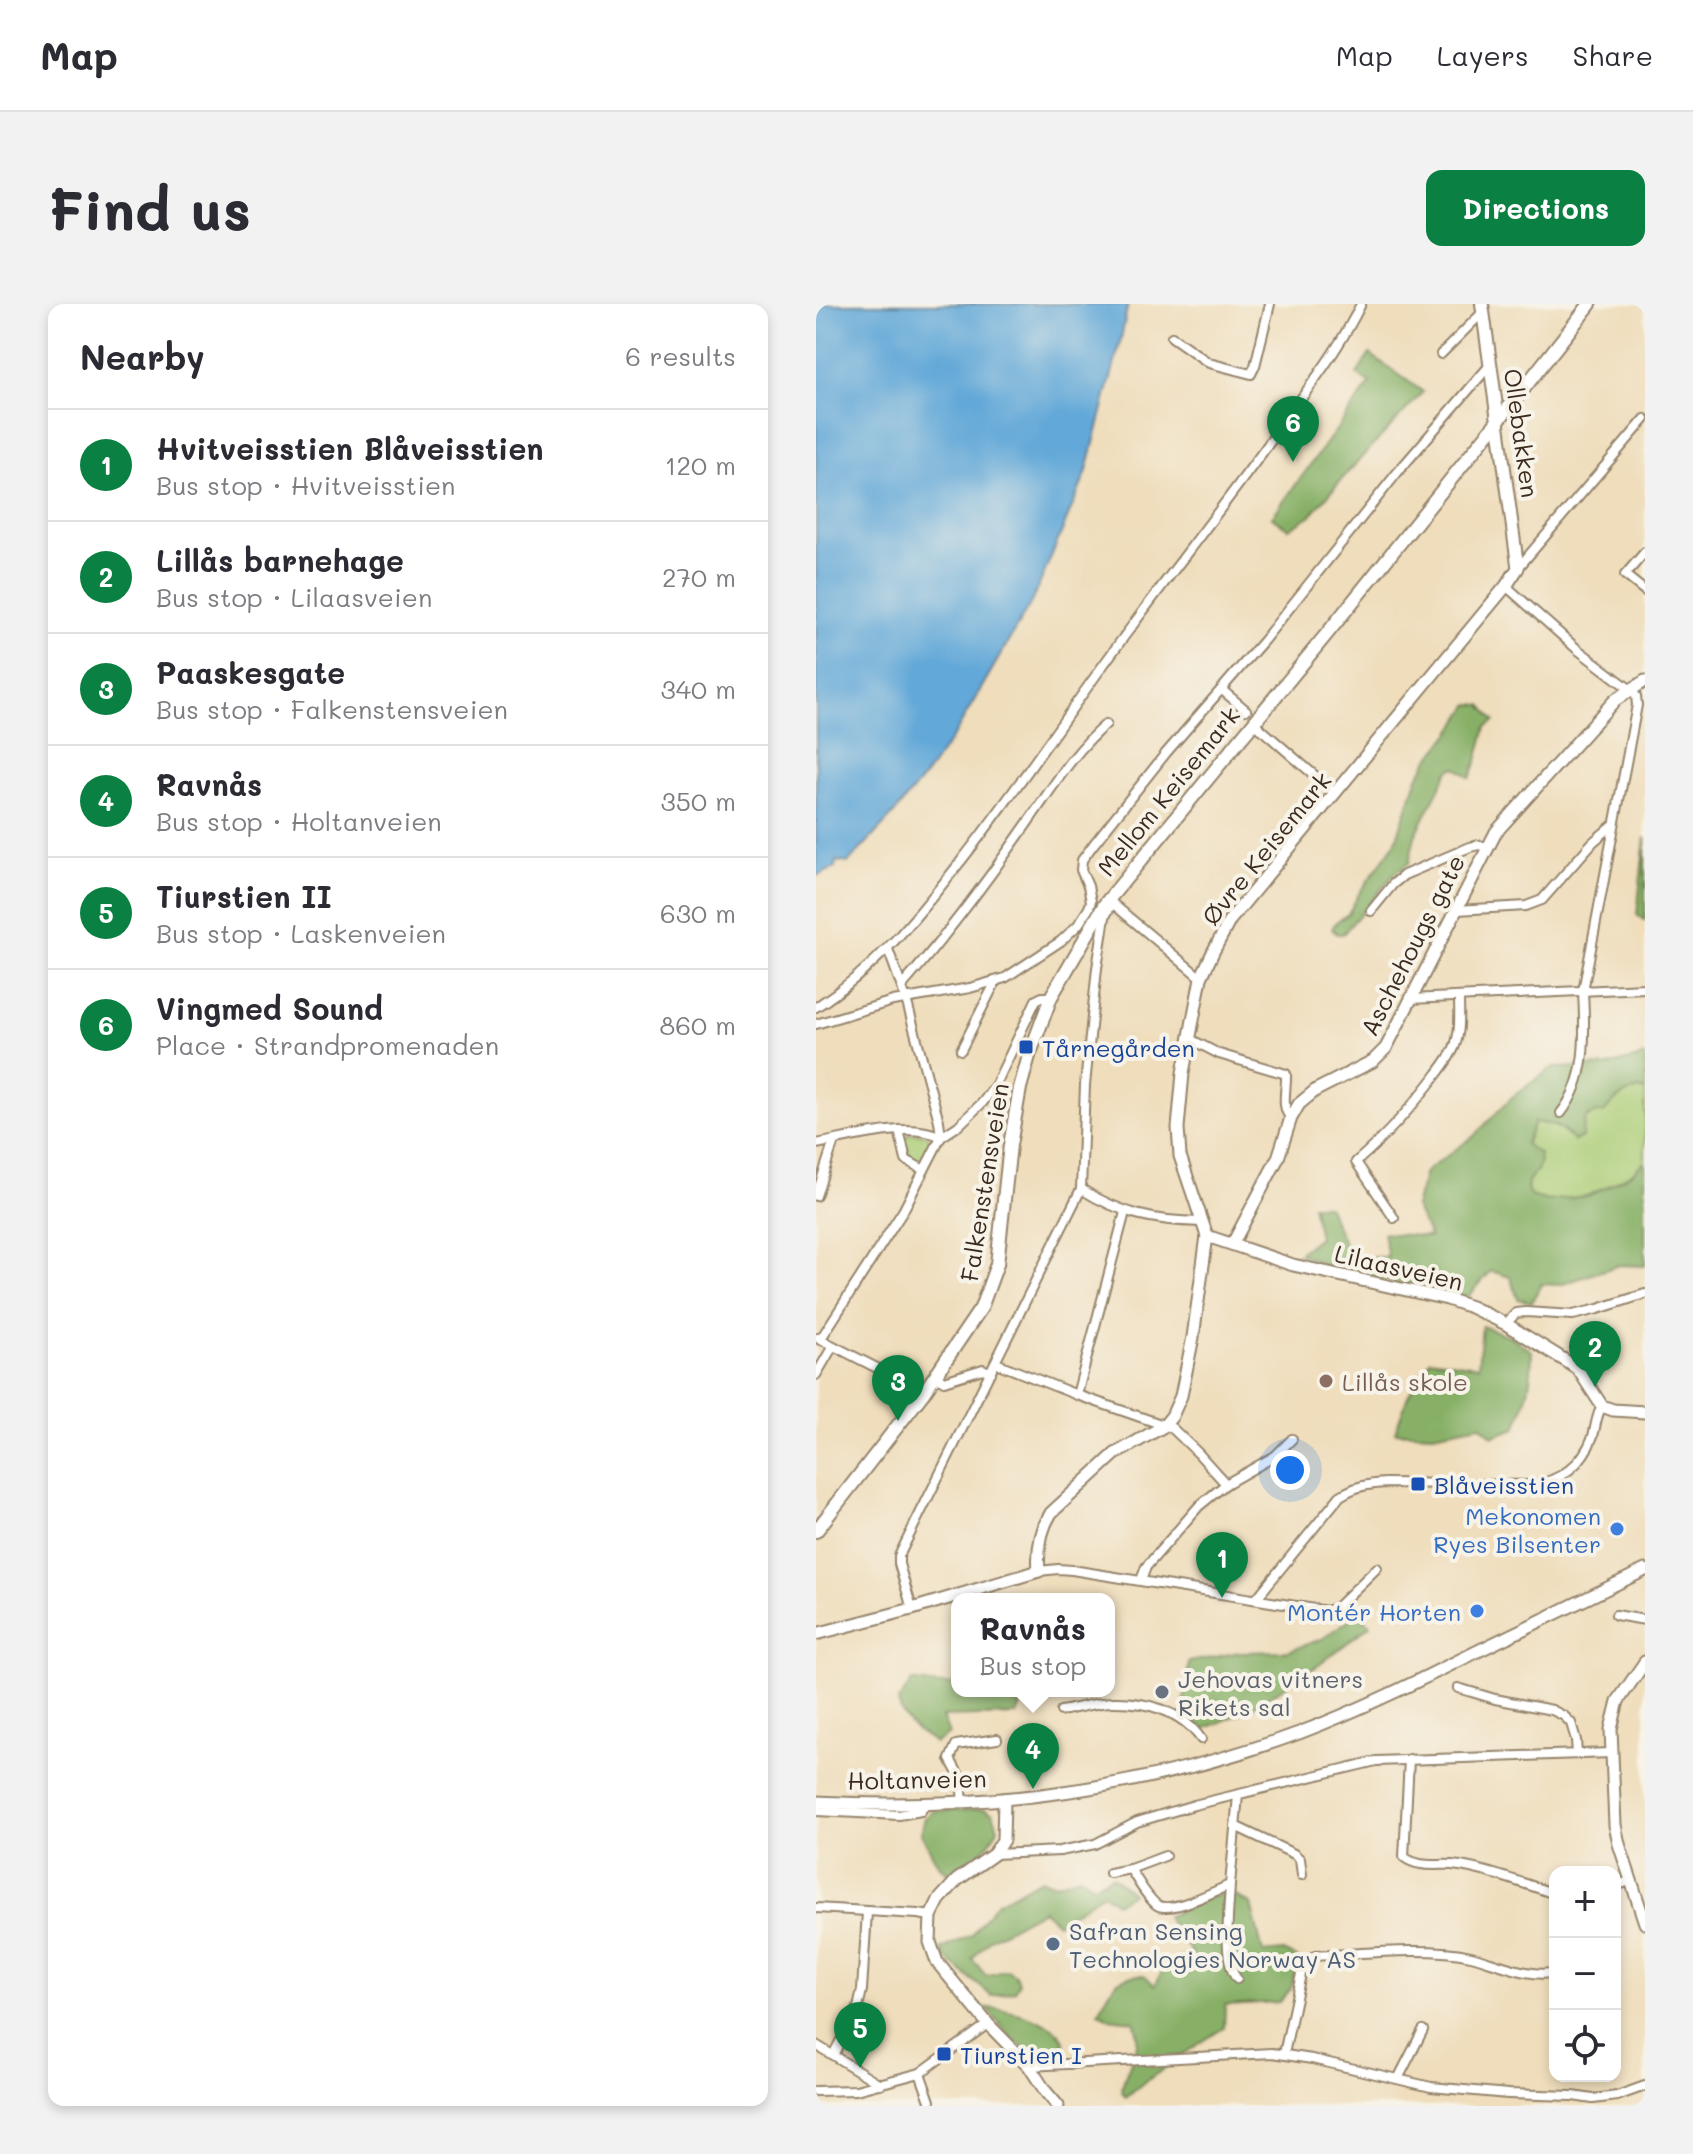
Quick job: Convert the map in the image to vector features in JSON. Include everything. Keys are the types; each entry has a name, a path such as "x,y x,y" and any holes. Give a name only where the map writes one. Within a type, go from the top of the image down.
{"main road":[{"name":"Mellom Keisemark","path":"1110,902 1590,304"},
{"name":"Ollebakken","path":"1483,308 1518,568"},
{"name":"Øvre Keisemark","path":"1207,1236 1178,1144 1180,1105 1201,978 1230,920 1518,568"},
{"name":"Aschehougs gate","path":"1233,1243 1278,1158 1291,1118 1305,1098 1365,1065 1380,1054 1391,1039 1496,832 1615,700 1645,681"},
{"name":"Falkenstensveien","path":"816,1531 936,1376 981,1308 990,1287 1001,1239 1010,1145 1020,1088 1039,1025 1051,997 1110,902"},
{"name":"Lilaasveien","path":"1207,1236 1293,1265 1471,1307 1506,1324 1578,1369 1602,1406"},
{"path":"965,1593 1039,1571 1039,1545 1051,1513 1115,1454 1164,1426 1172,1416 1183,1385 1193,1337 1207,1236"},
{"path":"1602,1406 1613,1410 1645,1412"},
{"name":"Holtanveien","path":"816,1802 924,1805 1060,1793 1140,1779 1250,1750 1300,1733 1395,1692 1645,1570"},
{"path":"816,1634 951,1597"},
{"path":"1645,1662 1618,1701 1611,1729 1615,1825 1630,1881 1641,1899 1645,1923"},
{"path":"1004,1799 1003,1840 994,1854 957,1880 939,1900 931,1916 930,1942 937,1962 988,2024 1029,2066 1058,2106"}],"street":[{"path":"1172,337 1214,365 1251,374 1270,304"},
{"path":"816,1007 888,949 979,838 1322,369 1357,305"},
{"path":"1441,354 1483,308"},
{"path":"816,1024 906,999 970,988 1005,978 1061,941 1078,925 1091,901 1081,870 1082,860 1388,483 1490,365"},
{"path":"1518,568 1645,419"},
{"path":"1645,552 1625,575 1645,591"},
{"path":"1506,586 1577,649 1631,690 1636,696 1637,705 1583,991 1585,1030 1579,1083 1561,1113"},
{"path":"1222,690 1246,710"},
{"path":"1253,722 1336,794"},
{"path":"902,986 979,893 1073,757 1106,724"},
{"path":"1457,910 1526,906 1542,900 1613,824"},
{"name":"Aschehougs gate","path":"1371,911 1404,875 1470,847 1487,847"},
{"path":"1110,902 1201,978"},
{"name":"Mellom Keisemark","path":"1081,1189 1085,1085 1097,968 1110,902"},
{"path":"888,949 906,999 941,1137"},
{"path":"961,1050 996,981"},
{"path":"1410,999 1645,988"},
{"path":"924,1392 818,1338 903,1211 941,1137 958,1126 983,1102 996,1084 1036,1000 1051,997"},
{"path":"1394,1218 1356,1162 1377,1144 1424,1091 1453,1051 1457,1039 1459,998"},
{"path":"1190,1039 1219,1054 1286,1074 1285,1110 1291,1118"},
{"path":"816,1144 899,1130 924,1130 941,1137"},
{"path":"899,1130 906,1160 924,1170"},
{"path":"816,1196 834,1141"},
{"path":"912,1609 899,1556 1081,1189 1125,1212 1201,1222"},
{"path":"1077,1395 1125,1212"},
{"path":"1506,1324 1516,1313 1573,1315 1645,1294"},
{"path":"816,1375 833,1346"},
{"path":"996,1363 1178,1433 1226,1484"},
{"path":"936,1376 944,1381 983,1369 991,1373"},
{"path":"1256,1599 1340,1496 1355,1487 1386,1483 1531,1485 1548,1482 1569,1471 1584,1455 1602,1406"},
{"path":"1141,1580 1146,1567 1199,1506 1226,1484 1275,1456 1292,1439"},
{"path":"1039,1571 1058,1569 1141,1580 1327,1611 1338,1606 1377,1568"},
{"path":"1616,1615 1645,1620"},
{"path":"1458,1688 1552,1710 1564,1716 1571,1723 1577,1754"},
{"path":"1061,1711 1109,1702 1158,1707 1195,1730 1201,1739"},
{"path":"963,1803 961,1779 950,1759 956,1745 997,1739"},
{"path":"994,1854 1060,1851 1095,1844 1137,1822 1194,1805 1376,1761 1612,1753"},
{"path":"1409,1759 1404,1857 1416,1864 1455,1866 1549,1892"},
{"path":"1237,1979 1231,1972 1229,1955 1230,1885 1238,1795"},
{"path":"816,1811 899,1815 921,1811 924,1805"},
{"path":"1235,1826 1294,1854 1300,1859 1302,1875"},
{"path":"1110,1873 1165,1856"},
{"path":"1130,1869 1154,1902 1165,1908 1179,1906 1230,1885"},
{"path":"1621,1884 1630,1881"},
{"path":"816,1908 931,1916"},
{"path":"833,2055 858,2008 867,1912"},
{"path":"1284,2054 1301,1974 1306,1961 1315,1956 1405,1952 1452,1954 1537,1974 1549,1974"},
{"path":"816,2091 856,2090 920,2073 988,2024"},
{"path":"1398,2079 1423,2030"},
{"path":"816,2045 880,2084"},
{"path":"1029,2066 1272,2053 1433,2087 1508,2094 1593,2099 1617,2096 1645,2086"},
{"path":"920,2073 928,2093 929,2106"}],"green space":[{"path":"1370,354 1423,392 1311,515 1289,529 1272,517 1370,384 1357,374"},
{"path":"1470,704 1482,705 1495,721 1486,727 1470,778 1455,767 1448,771 1415,836 1409,863 1394,874 1343,934 1337,934 1332,929 1336,922 1348,914 1395,843 1418,777"},
{"path":"1645,837 1645,920 1637,915"},
{"path":"1645,1056 1645,1091 1629,1092 1605,1112 1586,1118 1582,1137 1574,1141 1562,1129 1534,1122 1525,1144 1539,1154 1539,1167 1528,1181 1527,1189 1530,1196 1548,1201 1587,1196 1633,1172 1645,1161 1645,1266 1619,1265 1560,1285 1541,1284 1532,1302 1518,1299 1510,1277 1491,1271 1468,1297 1330,1268 1299,1253 1319,1237 1312,1205 1327,1205 1351,1258 1388,1257 1383,1233 1430,1237 1415,1207 1425,1172 1474,1136 1512,1097 1552,1068 1608,1066"},
{"path":"1639,1089 1645,1091 1645,1161 1633,1172 1587,1196 1548,1201 1530,1196 1528,1181 1539,1167 1539,1154 1525,1145 1534,1122 1549,1124 1568,1137 1590,1113 1604,1112 1620,1097"},
{"path":"910,1133 926,1136 932,1143 924,1159 919,1162 910,1159 904,1139"},
{"path":"1482,1326 1509,1336 1532,1351 1528,1390 1516,1428 1493,1436 1480,1425 1433,1434 1395,1432 1408,1396 1430,1359 1478,1366"},
{"path":"1358,1613 1370,1625 1319,1665 1244,1712 1204,1729 1183,1712 1189,1662 1239,1652 1288,1651 1322,1639"},
{"path":"912,1681 951,1684 951,1697 995,1697 1021,1706 1017,1715 942,1717 949,1734 935,1743 912,1727 898,1702"},
{"path":"985,1809 993,1813 998,1828 994,1836 970,1862 946,1872 937,1863 921,1833 925,1818 933,1811"},
{"path":"1080,1876 1094,1885 1112,1876 1132,1893 1116,1903 1103,1893 1057,1923 1043,1910 990,1939 972,1959 986,1976 1007,1970 1015,1975 1019,1982 1015,1991 992,1996 945,1958 942,1949 972,1935 996,1903 1041,1879 1055,1884"},
{"path":"1227,1892 1251,1904 1263,1953 1283,1951 1298,1958 1291,1989 1279,2002 1225,2005 1224,2028 1126,2097 1122,2092 1123,2083 1137,2040 1134,2021 1108,2018 1099,2012 1119,1980 1144,1975 1155,1985 1165,1967 1191,1952 1166,1917"},
{"path":"986,2008 1016,2013 1055,2030 1062,2038 1067,2055 1047,2057 1033,2053 1010,2036"}],"water":[{"path":"816,304 1128,304 1086,474 1034,597 956,732 924,777 848,863 836,861 835,868 816,876"}],"place":[{"name":"Vingmed Sound","path":"1293,462"},
{"name":"Tårnegården","path":"1026,1047"},
{"name":"Lillås skole","path":"1326,1381"},
{"name":"Lillås barnehage","path":"1595,1387"},
{"name":"Paaskesgate","path":"898,1421"},
{"name":"Blåveisstien","path":"1418,1484"},
{"name":"Mekonomen Ryes Bilsenter","path":"1617,1529"},
{"name":"Hvitveisstien Blåveisstien","path":"1222,1598"},
{"name":"Montér Horten","path":"1477,1611"},
{"name":"Jehovas vitners Rikets sal","path":"1162,1692"},
{"name":"Ravnås","path":"1033,1789"},
{"name":"Safran Sensing Technologies Norway AS","path":"1053,1944"},
{"name":"Tiurstien I","path":"944,2054"},
{"name":"Tiurstien II","path":"860,2068"}]}
